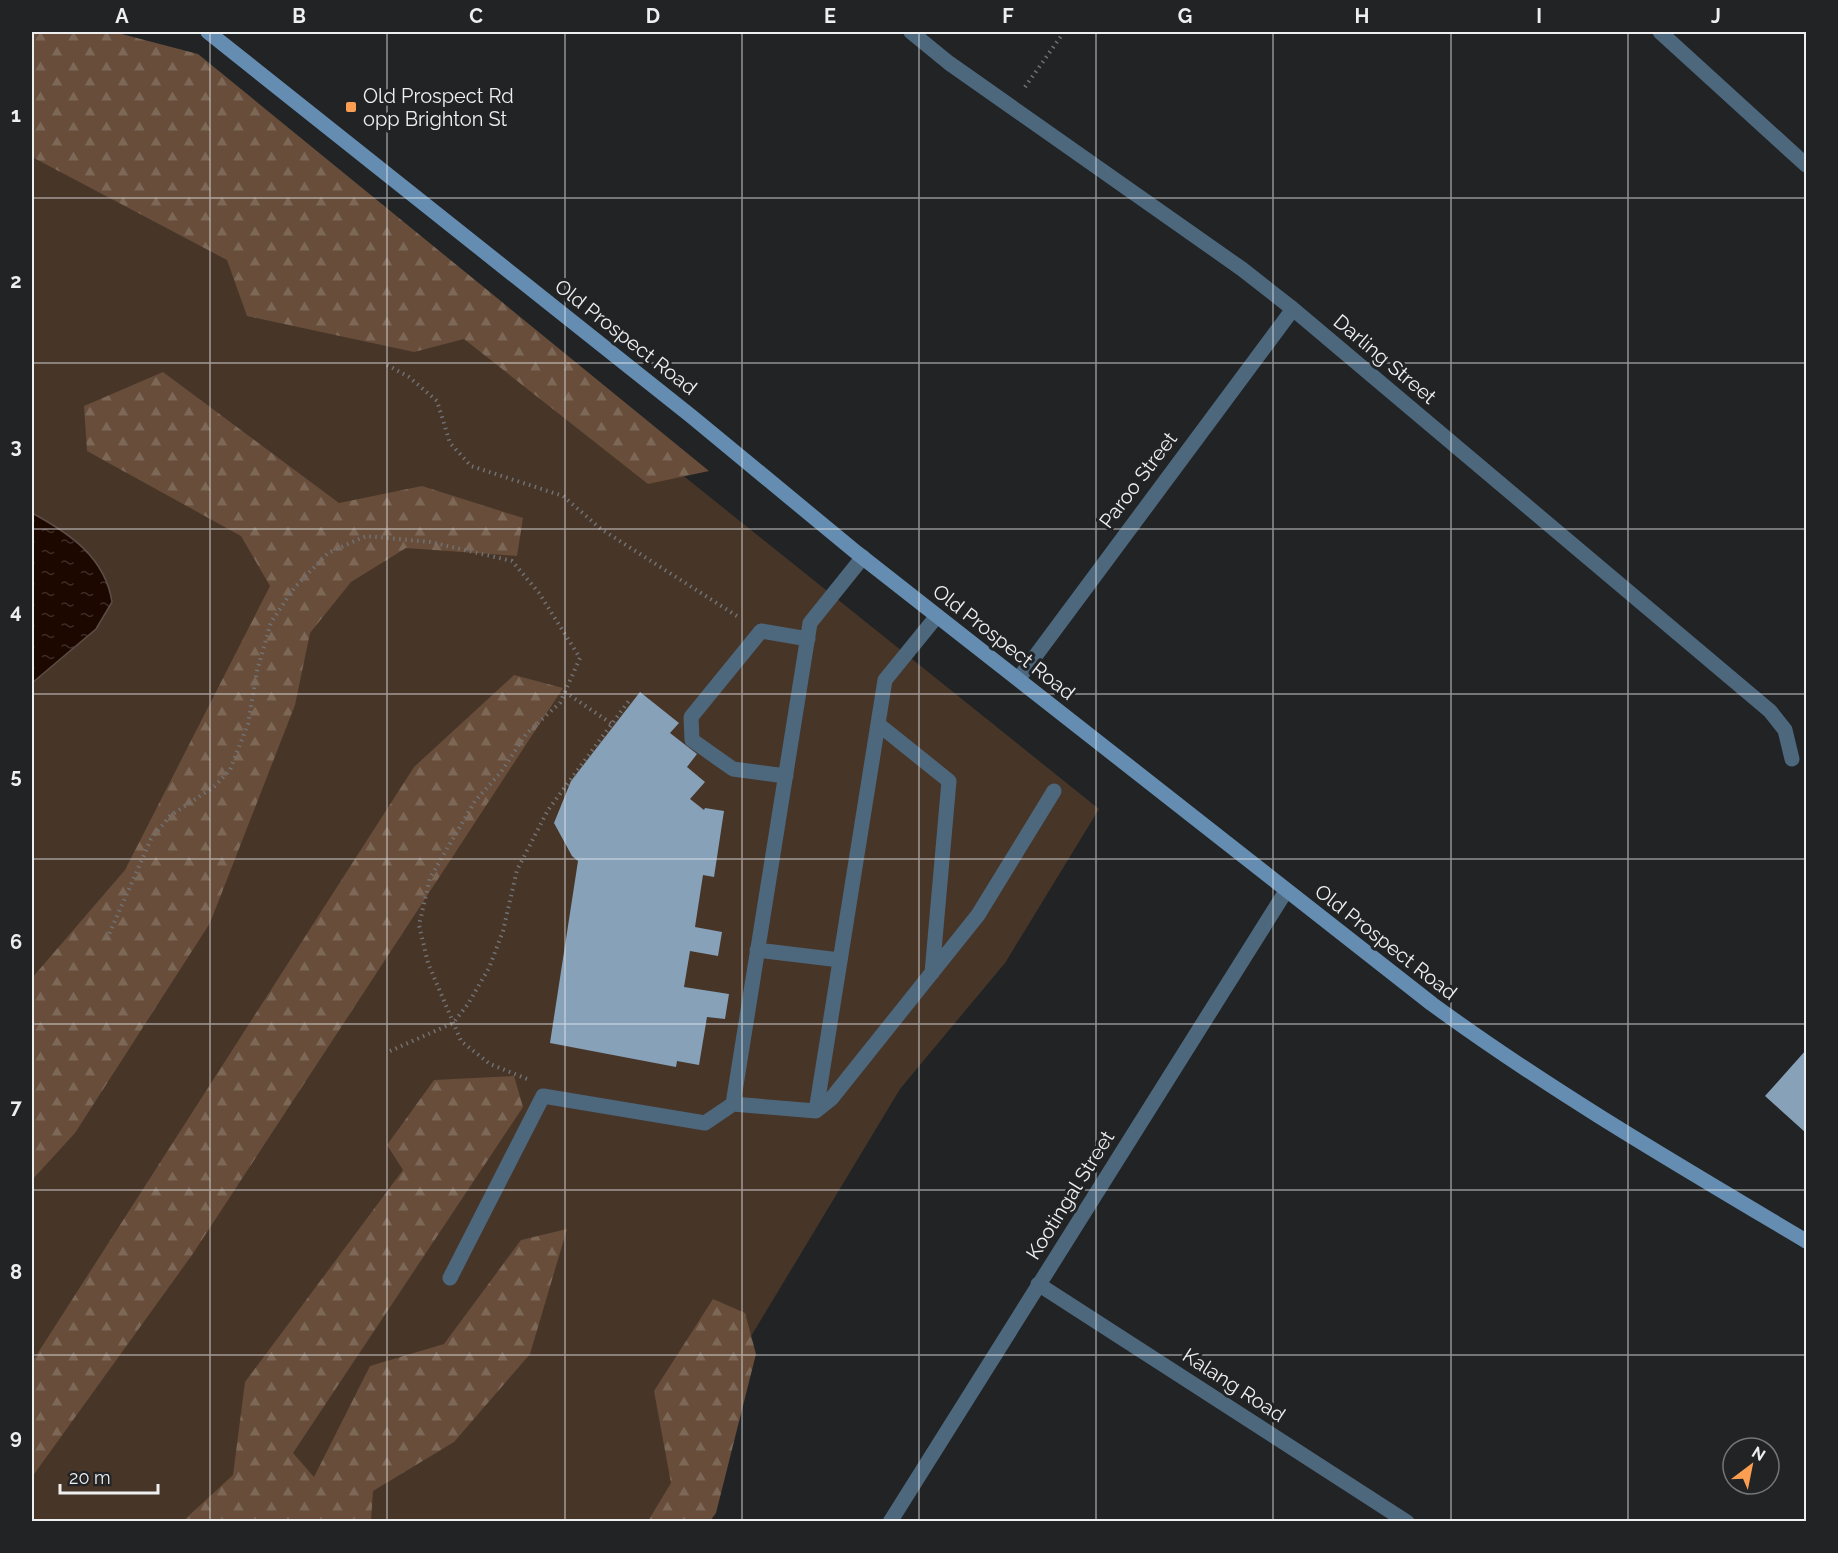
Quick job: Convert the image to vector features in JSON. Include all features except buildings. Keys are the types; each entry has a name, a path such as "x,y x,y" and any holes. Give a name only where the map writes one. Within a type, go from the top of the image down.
{"main road":[{"name":"Old Prospect Road","path":"208,32 682,409 937,616 1019,678 1287,891 1489,1046 1806,1241"}],"street":[{"name":"Darling Street","path":"911,32 1011,107 1242,269 1293,309 1770,711 1785,730 1792,759"},
{"path":"1660,32 1806,165"},
{"name":"Paroo Street","path":"1019,678 1293,309"},
{"path":"733,1104 810,623 863,557"},
{"path":"816,1111 885,680 937,616"},
{"path":"786,776 733,769 692,740 691,717 760,631 808,639"},
{"path":"878,724 949,781 932,973"},
{"path":"450,1278 543,1096 705,1123 733,1104 816,1111 831,1099 978,915 1054,791"},
{"name":"Kootingal Street","path":"890,1521 1287,891"},
{"path":"757,950 840,960"},
{"name":"Kalang Road","path":"1038,1284 1402,1520"}],"path":[{"path":"1011,107 1064,32"},
{"path":"387,365 410,377 437,401 450,443 471,466 562,496 601,529 760,631"},
{"path":"107,939 151,839 170,816 208,791 230,770 248,723 256,671 271,622 295,587 328,553 366,536 430,542 512,561 539,593 580,658 560,703 526,733 501,772 475,801 430,878 419,925 428,963 461,1041 490,1064 537,1083 552,1097"},
{"path":"565,692 612,724"},
{"path":"390,1051 453,1023 468,1004 489,968 503,931 517,870 548,810 631,698"}],"shaded area":[{"path":"32,33 166,61 1099,809 1005,963 900,1089 747,1343 706,1521 32,1521"}],"green space":[{"path":"32,32 114,32 198,54 709,471 648,484 464,339 414,352 247,316 227,260 32,157"},
{"path":"163,372 339,503 422,486 523,518 517,556 406,548 351,582 310,633 295,705 210,923 75,1133 32,1180 32,978 125,870 270,586 241,536 87,451 84,406"},
{"path":"514,675 563,688 192,1255 32,1477 32,1362 414,767"},
{"path":"514,1076 523,1107 293,1453 314,1477 370,1366 444,1344 521,1240 567,1229 530,1354 454,1442 373,1491 371,1521 183,1521 233,1475 245,1382 403,1170 387,1145 434,1080"},
{"path":"713,1299 745,1313 756,1354 716,1513 710,1521 648,1521 671,1483 654,1391"}],"water":[{"path":"32,513 72,538 93,559 102,572 112,602 96,629 32,683"}],"place":[{"name":"Old Prospect Rd opp Brighton St","path":"351,107"}]}
